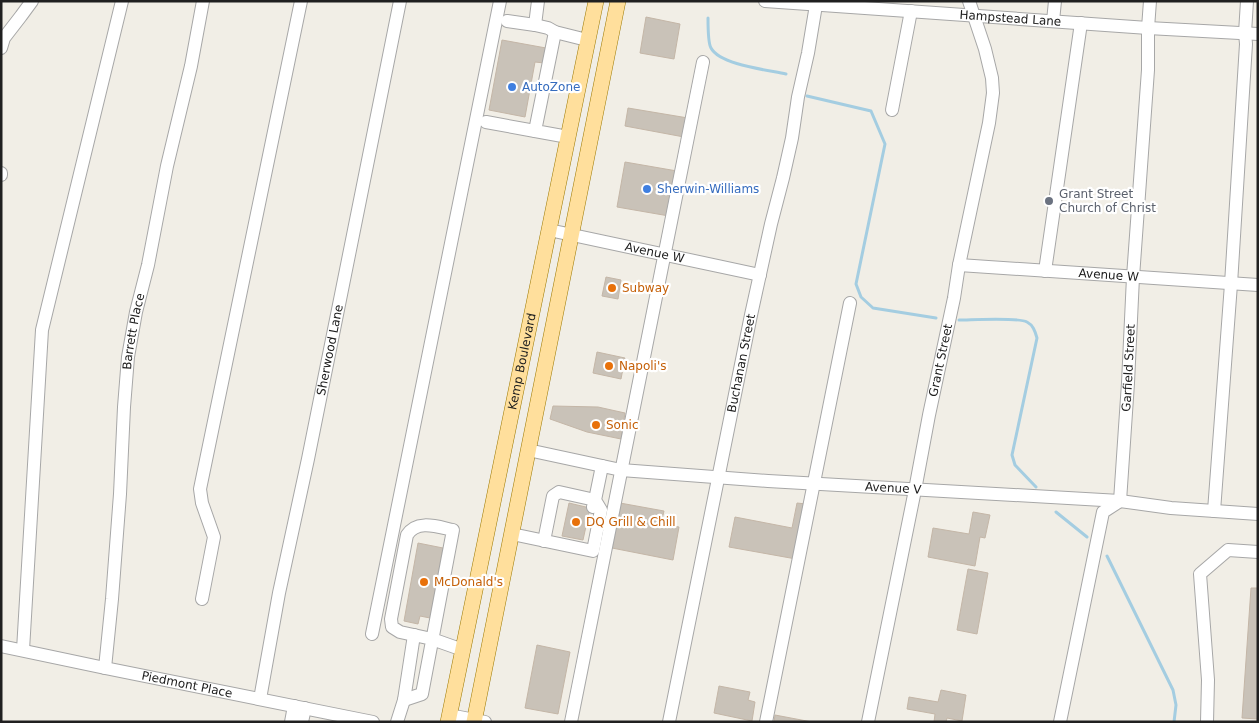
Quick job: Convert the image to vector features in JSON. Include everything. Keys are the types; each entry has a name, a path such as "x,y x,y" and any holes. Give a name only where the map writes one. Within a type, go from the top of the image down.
{"main road":[{"name":"Kemp Boulevard","path":"449,718 596,1"},
{"name":"Kemp Boulevard","path":"478,721 528,450 618,1"},
{"path":"505,444 528,450"}],"street":[{"path":"2,41 32,1"},
{"path":"23,650 42,330 122,1"},
{"name":"Barrett Place","path":"105,668 120,494 128,357 167,166 191,66 203,1"},
{"path":"202,599 214,537 202,503 200,489 300,1"},
{"name":"Sherwood Lane","path":"260,699 279,593 312,440 400,1"},
{"path":"372,634 500,1"},
{"path":"535,25 538,1"},
{"name":"Hampstead Lane","path":"764,1 816,5 859,5 911,12 1251,33"},
{"name":"Grant Street","path":"868,722 954,298 993,94 992,78 985,49 969,1"},
{"path":"1053,21 1054,1"},
{"name":"Garfield Street","path":"1120,501 1133,277 1148,70 1150,1"},
{"path":"1214,511 1232,284 1246,44 1251,33 1247,1"},
{"name":"Buchanan Street","path":"669,722 760,275 792,138 816,5"},
{"path":"892,110 911,12"},
{"path":"506,21 548,28 555,32 587,40"},
{"path":"1045,271 1081,23"},
{"path":"535,130 555,32"},
{"path":"571,722 703,62"},
{"path":"486,122 568,137"},
{"name":"Avenue W","path":"549,230 760,275"},
{"name":"Avenue W","path":"959,265 1258,285"},
{"path":"766,722 850,303"},
{"name":"Avenue V","path":"528,450 621,470 814,484 1120,501 1172,508 1258,514"},
{"path":"512,534 593,551 601,510 595,500 602,466"},
{"path":"544,541 553,496 560,492 595,500"},
{"path":"1060,722 1103,512 1120,501"},
{"path":"404,700 422,694 432,639 451,543 453,530 428,525 411,529 407,535 390,619 392,627 400,632 432,639 462,650"},
{"path":"1207,722 1208,680 1200,574 1228,550 1258,552"},
{"path":"397,722 404,700 414,635"},
{"name":"Piedmont Place","path":"1,646 300,707 324,717 373,722"},
{"path":"291,722 300,707"},
{"path":"300,707 302,722"},
{"path":"449,718 478,721"}],"building":[{"path":"646,17 680,24 674,59 640,53"},
{"name":"AutoZone","path":"502,40 546,48 544,63 535,62 525,117 489,110"},
{"path":"628,108 688,118 684,137 625,126"},
{"name":"Sherwin-Williams","path":"625,162 677,171 669,216 617,207"},
{"name":"Subway","path":"606,277 621,280 618,299 602,296"},
{"name":"Napoli's","path":"597,352 625,358 621,379 593,373"},
{"name":"Sonic","path":"553,406 598,407 625,413 621,439 587,432 550,419"},
{"name":"DQ Grill & Chill","path":"569,503 590,508 583,540 562,536"},
{"path":"620,503 664,511 661,524 679,527 673,560 612,548"},
{"path":"797,503 806,504 796,559 729,547 735,517 792,528"},
{"path":"973,512 990,515 985,538 980,537 975,566 928,557 933,528 969,534"},
{"name":"McDonald's","path":"418,543 443,548 430,618 420,616 418,624 404,621"},
{"path":"968,569 988,573 977,634 957,630"},
{"path":"1251,588 1258,588 1258,719 1242,718"},
{"path":"537,645 570,652 558,714 525,708"},
{"path":"719,686 750,692 748,700 755,702 752,721 714,713"},
{"path":"941,690 966,695 962,721 947,718 946,722 934,722 935,714 907,709 909,697 938,702"},
{"path":"775,715 812,722 774,722"}],"waterway":[{"path":"708,18 710,46 716,54 734,63 786,74"},
{"path":"807,96 871,111 885,144 856,284 861,297 873,308 936,318"},
{"path":"959,320 1022,320 1029,323 1035,331 1037,338 1012,455 1015,465 1036,487"},
{"path":"1056,512 1087,537"},
{"path":"1107,556 1173,690 1176,705 1174,722"}],"place":[{"name":"AutoZone","path":"512,87"},
{"name":"Sherwin-Williams","path":"647,189"},
{"name":"Grant Street Church of Christ","path":"1049,201"},
{"name":"Subway","path":"612,288"},
{"name":"Napoli's","path":"609,366"},
{"name":"Sonic","path":"596,425"},
{"name":"DQ Grill & Chill","path":"576,522"},
{"name":"McDonald's","path":"424,582"}]}
